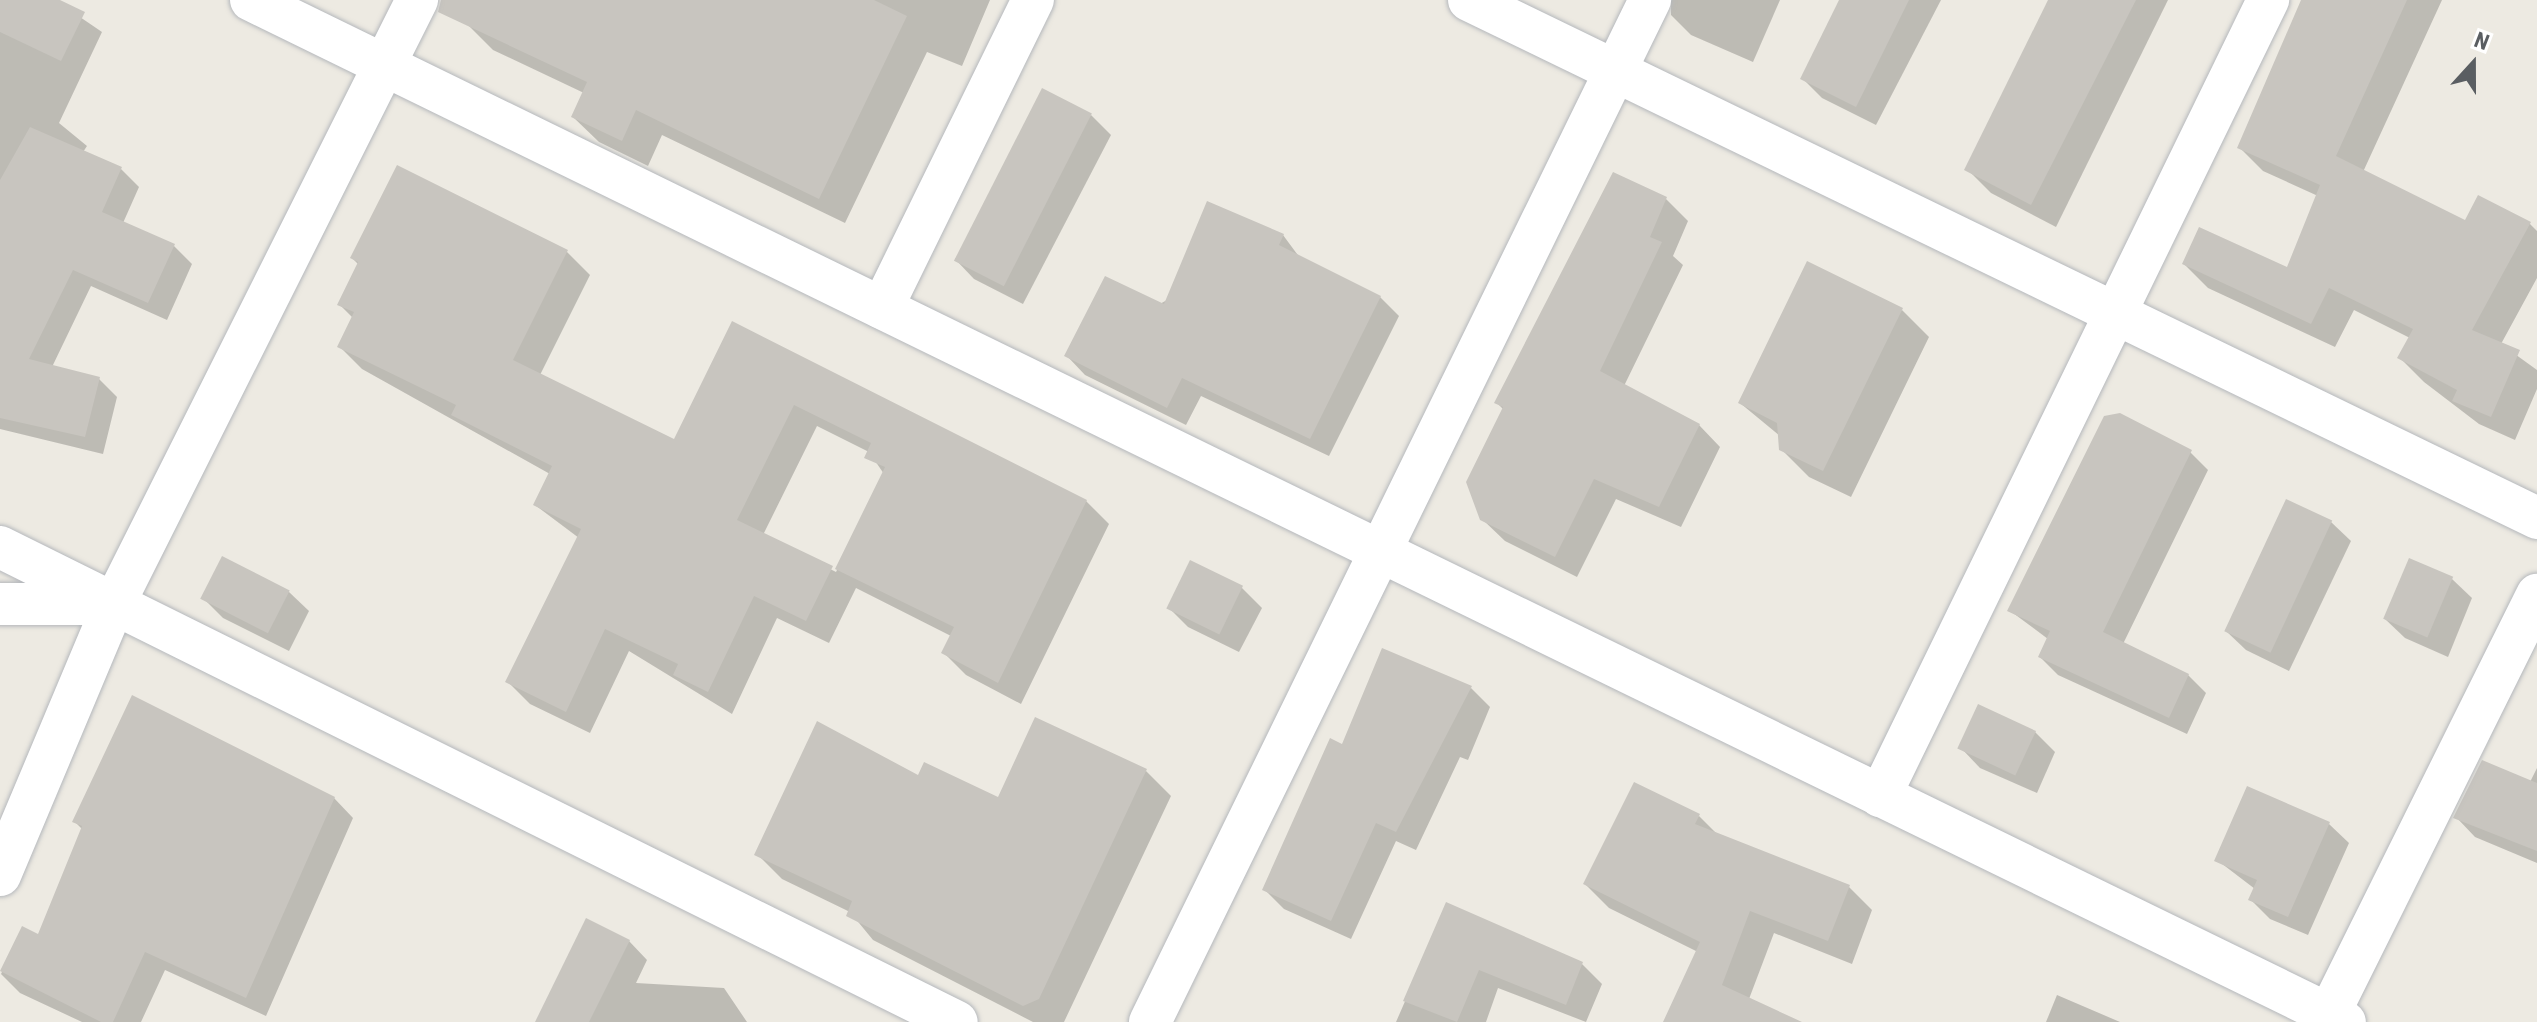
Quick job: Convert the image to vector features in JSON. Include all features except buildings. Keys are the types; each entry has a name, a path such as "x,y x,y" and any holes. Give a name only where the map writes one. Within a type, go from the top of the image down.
{"street":[{"path":"251,0 2333,1019 2537,595"},
{"path":"0,875 114,604 417,0"},
{"path":"882,308 1033,0"},
{"path":"1469,0 2537,518"},
{"path":"1150,1022 1650,0"},
{"path":"1880,796 2268,0"},
{"path":"0,547 957,1022"},
{"path":"0,604 114,604"}]}
